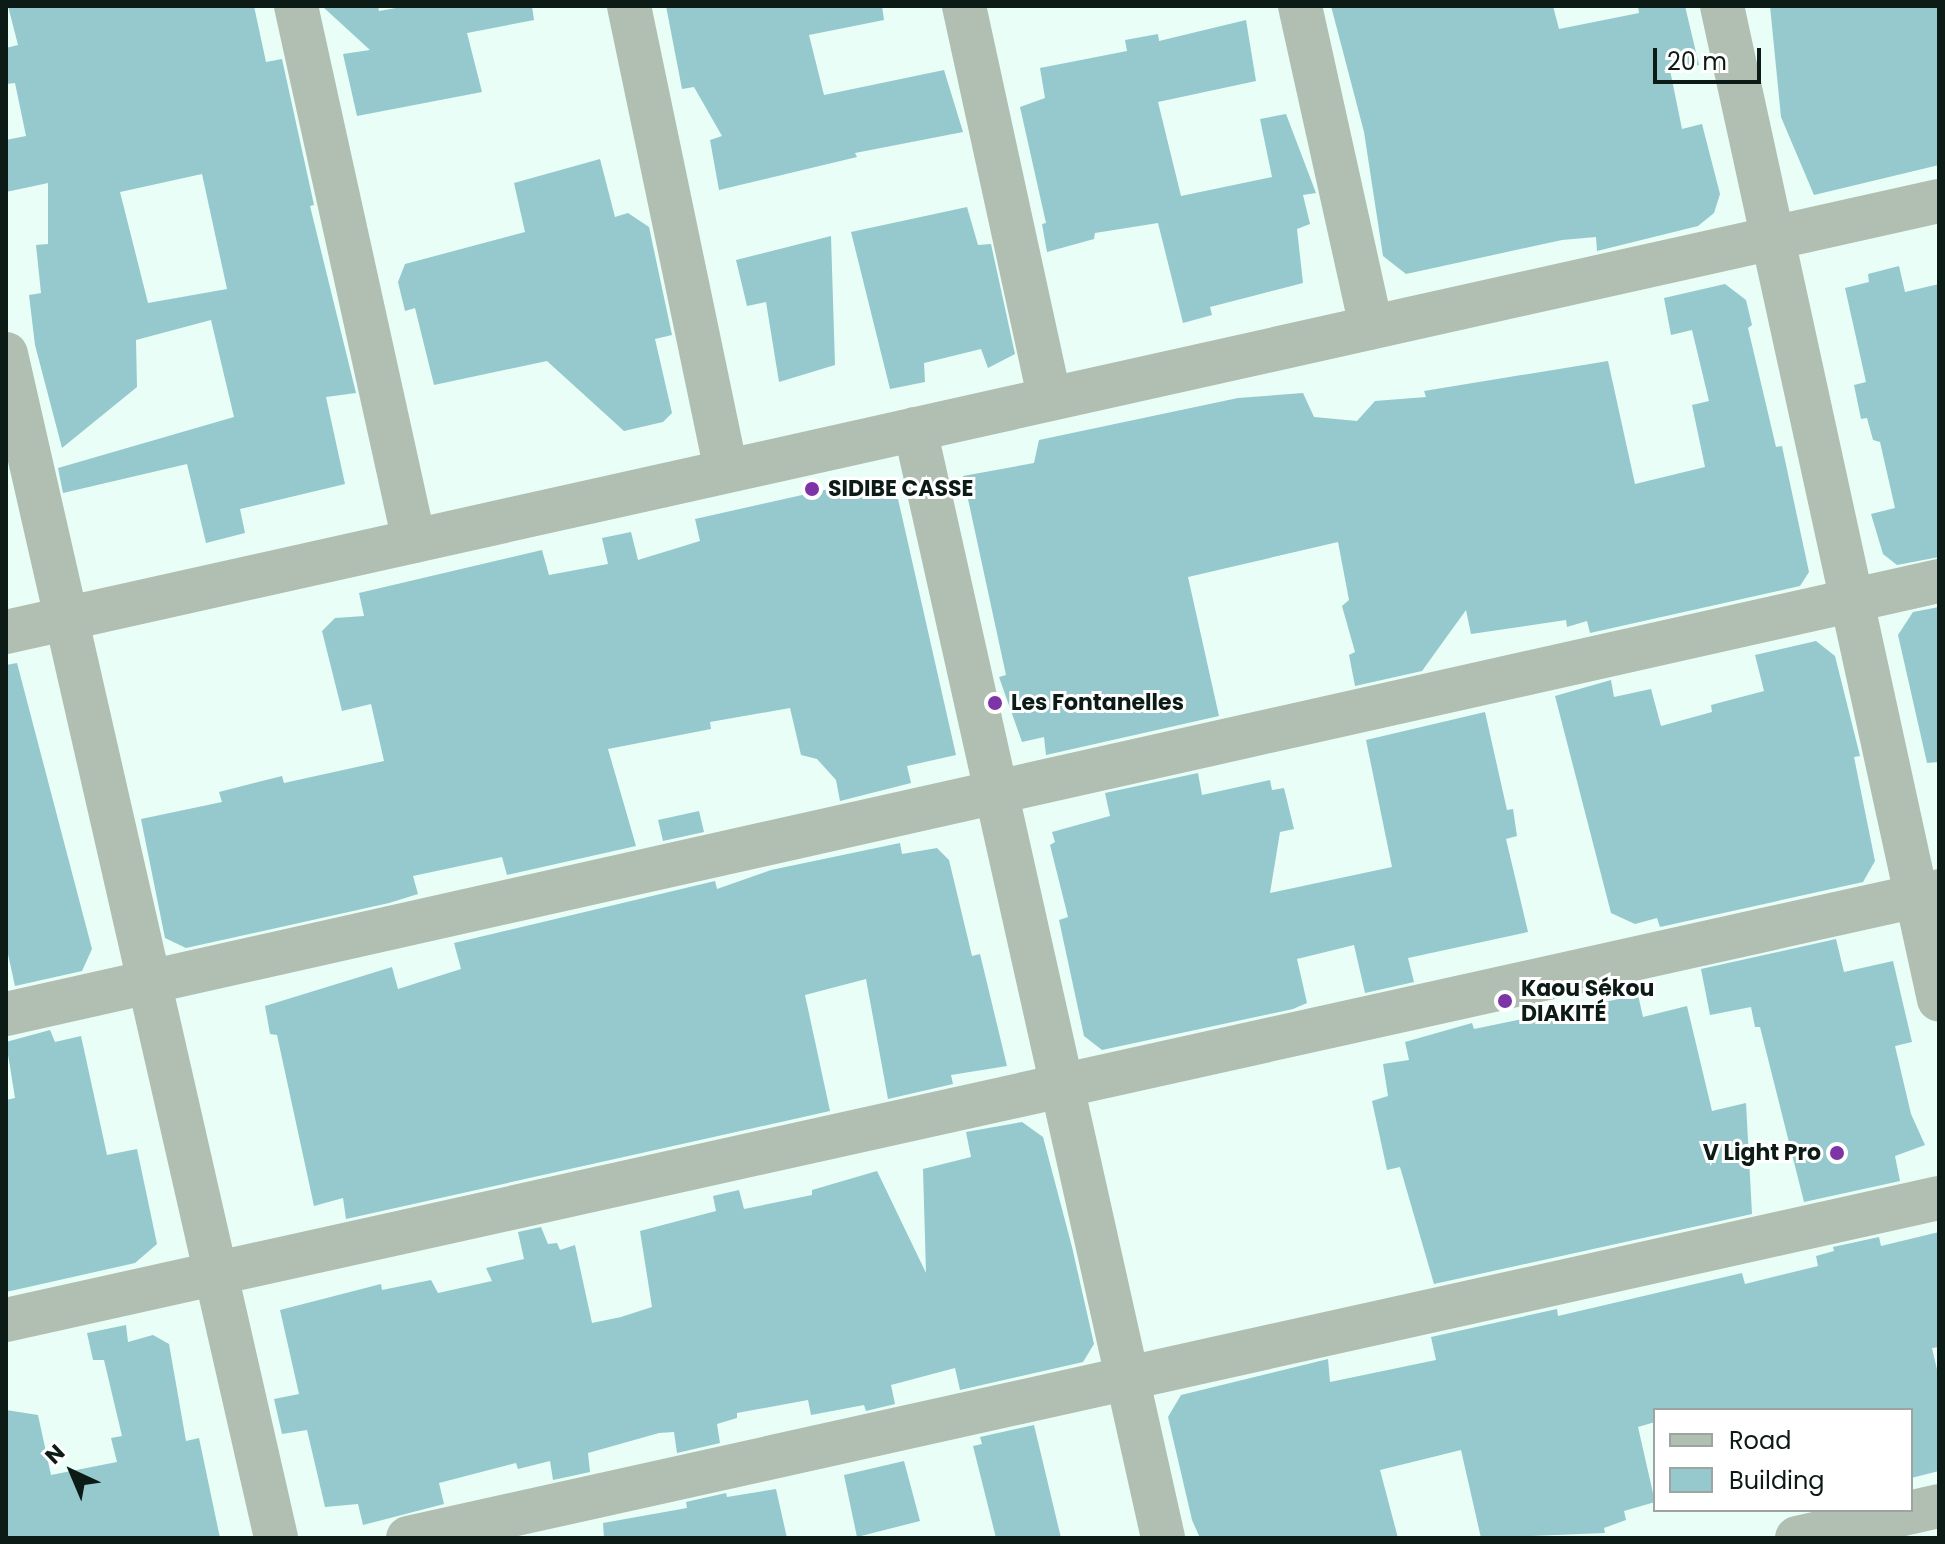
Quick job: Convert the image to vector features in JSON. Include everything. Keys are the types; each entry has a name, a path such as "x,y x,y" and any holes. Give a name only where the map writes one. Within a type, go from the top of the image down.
{"street":[{"path":"296,6 414,541"},
{"path":"629,6 726,471"},
{"path":"964,6 1050,399"},
{"path":"1300,6 1371,327"},
{"path":"1722,6 1852,601 1928,893 1939,1000"},
{"path":"6,632 1939,201"},
{"path":"6,354 276,1538"},
{"path":"915,429 1163,1538"},
{"path":"6,1014 1939,581"},
{"path":"6,1320 1928,893"},
{"path":"408,1538 1939,1198"},
{"path":"1913,1512 1939,1506"},
{"path":"1797,1538 1912,1512"}],"building":[{"path":"8,6 254,6 266,62 282,59 314,205 310,206 356,393 326,397 345,484 240,509 245,533 206,543 187,464 63,493 58,468 234,417 211,320 136,340 137,387 62,448 35,345 29,295 41,293 36,245 48,244 48,183 6,192 6,140 26,136 15,83 6,84 6,48 18,45","holes":["202,174 227,289 148,303 120,192"]},
{"path":"322,6 378,6 379,11 407,6 532,6 534,20 467,33 482,92 357,116 343,54 370,50"},
{"path":"666,6 882,6 884,20 809,35 824,95 944,70 963,132 855,153 857,157 719,190 710,140 722,136 694,87 682,89"},
{"path":"1331,6 1553,6 1559,29 1639,13 1638,6 1685,6 1699,65 1670,70 1682,129 1702,124 1720,194 1714,213 1698,226 1597,251 1596,237 1562,240 1406,274 1383,256 1364,132"},
{"path":"1770,6 1939,6 1939,165 1814,195 1781,117"},
{"path":"1246,20 1256,81 1158,102 1181,196 1272,177 1260,119 1286,114 1316,193 1303,195 1310,224 1297,229 1303,283 1210,307 1212,315 1183,323 1158,223 1095,233 1094,239 1047,252 1042,224 1046,223 1020,107 1045,98 1040,68 1127,51 1125,40 1158,34 1159,41"},
{"path":"600,159 615,217 628,213 649,227 672,335 655,339 672,413 663,422 624,431 547,361 434,385 415,308 405,311 398,282 405,264 525,232 514,183"},
{"path":"967,207 978,245 991,244 1015,354 988,368 981,349 924,363 925,382 890,389 851,232"},
{"path":"831,236 835,365 779,382 766,302 747,306 736,260"},
{"path":"1899,266 1905,292 1939,284 1939,557 1897,565 1883,554 1871,514 1895,508 1880,442 1873,440 1867,418 1861,419 1854,385 1866,382 1845,288 1869,282 1868,274"},
{"path":"1725,284 1746,300 1752,325 1748,328 1776,447 1782,446 1809,572 1800,586 1590,633 1587,621 1567,627 1566,620 1471,634 1466,610 1422,671 1355,686 1349,655 1355,652 1342,606 1349,600 1338,542 1188,577 1219,716 1046,755 1044,737 1022,742 999,677 1006,675 963,476 1034,463 1039,440 1238,398 1303,393 1314,417 1357,421 1375,401 1426,397 1424,391 1608,361 1635,484 1705,467 1692,405 1709,401 1692,330 1671,335 1664,298"},
{"path":"878,478 896,490 956,755 907,766 911,783 840,801 836,780 817,759 801,755 790,708 710,722 711,729 608,749 636,846 507,875 502,857 413,876 418,894 389,903 186,948 165,938 141,819 222,802 219,792 282,776 284,783 384,761 371,704 342,711 322,631 335,618 364,616 359,593 542,550 549,575 608,564 602,538 631,532 638,560 700,541 695,519"},
{"path":"1939,607 1939,762 1927,763 1898,635 1913,612"},
{"path":"1816,641 1835,656 1860,756 1854,757 1875,861 1863,882 1660,927 1657,918 1635,924 1611,913 1555,696 1611,680 1614,697 1651,689 1661,726 1712,712 1711,705 1764,691 1755,655"},
{"path":"17,663 92,949 82,971 15,986 6,945 6,665"},
{"path":"1485,712 1507,810 1513,809 1517,836 1506,839 1528,932 1408,958 1414,982 1365,993 1354,945 1297,959 1307,1003 1293,1009 1102,1050 1084,1036 1059,920 1068,917 1050,845 1055,842 1052,832 1110,816 1105,793 1198,773 1202,795 1270,780 1272,790 1284,788 1294,829 1280,832 1270,893 1392,867 1366,740"},
{"path":"699,811 704,832 663,841 658,820"},
{"path":"900,843 902,854 937,848 949,860 972,956 980,954 1007,1066 951,1075 953,1084 888,1099 866,979 805,995 830,1111 346,1219 343,1198 314,1206 277,1035 270,1034 265,1006 392,967 398,989 461,969 454,943 715,881 717,889 771,870"},
{"path":"1836,939 1844,972 1893,961 1912,1042 1895,1046 1911,1114 1925,1145 1895,1156 1900,1181 1804,1202 1760,1027 1755,1027 1751,1007 1710,1015 1701,969"},
{"path":"1638,995 1643,1017 1687,1006 1712,1111 1746,1103 1752,1214 1434,1284 1400,1167 1387,1170 1372,1101 1388,1096 1383,1064 1409,1060 1405,1042 1472,1023 1474,1029"},
{"path":"50,1030 55,1042 81,1036 107,1155 137,1149 157,1244 135,1263 6,1292 6,1100 15,1098 6,1042"},
{"path":"1022,1122 1043,1137 1072,1247 1094,1344 1083,1362 960,1390 955,1368 891,1385 895,1404 866,1411 864,1405 811,1415 808,1400 737,1413 737,1418 717,1424 720,1443 677,1453 674,1432 659,1433 588,1453 590,1472 553,1480 550,1461 518,1469 516,1463 439,1483 444,1504 363,1525 358,1504 325,1507 307,1430 282,1434 274,1399 299,1394 280,1310 381,1284 382,1290 431,1280 438,1293 492,1281 486,1268 524,1259 518,1232 541,1227 548,1244 557,1243 560,1250 575,1245 592,1323 621,1317 652,1307 640,1231 716,1211 713,1196 739,1190 744,1209 812,1195 812,1190 877,1171 926,1273 923,1169 971,1157 966,1132"},
{"path":"1939,1232 1939,1347 1932,1348 1939,1378 1939,1471 1913,1478 1913,1408 1653,1408 1653,1423 1638,1427 1653,1503 1624,1511 1626,1520 1604,1528 1605,1533 1481,1538 1461,1450 1380,1470 1398,1538 1200,1538 1192,1520 1168,1417 1181,1395 1328,1359 1330,1382 1436,1360 1431,1337 1557,1309 1558,1316 1742,1273 1745,1284 1818,1266 1816,1256 1834,1251 1833,1247 1879,1237 1881,1246"},
{"path":"126,1325 128,1342 153,1335 169,1344 186,1441 199,1438 220,1538 6,1538 6,1410 38,1415 51,1475 117,1462 111,1438 122,1436 104,1360 93,1360 87,1333"},
{"path":"1034,1425 1061,1538 996,1538 973,1446 982,1444 980,1437"},
{"path":"904,1461 920,1521 857,1537 844,1475"},
{"path":"776,1489 787,1538 604,1538 603,1523 687,1508 686,1502 726,1493 727,1497"}],"place":[{"name":"SIDIBE CASSE","path":"812,489"},
{"name":"Les Fontanelles","path":"995,703"},
{"name":"Kaou Sékou DIAKITÉ","path":"1505,1001"},
{"name":"V Light Pro","path":"1837,1153"}]}
